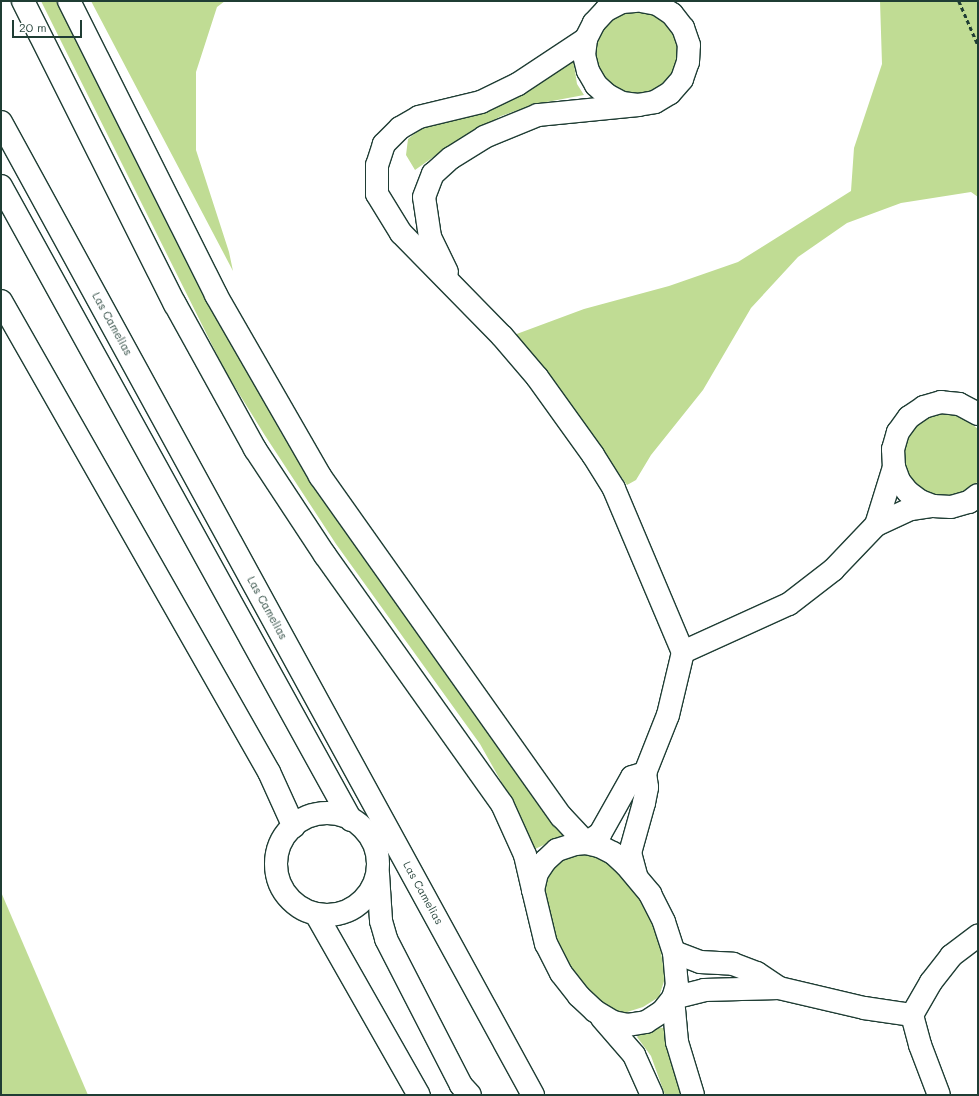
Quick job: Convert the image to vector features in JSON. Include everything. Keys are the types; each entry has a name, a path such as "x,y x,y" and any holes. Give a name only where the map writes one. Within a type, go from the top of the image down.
{"street":[{"path":"23,1 175,304 255,449 324,555 502,804 525,855 546,944 561,973 579,996 620,1036 634,1055 652,1095"},
{"path":"69,1 216,295 320,476 545,795 586,843"},
{"path":"634,1 622,2 606,10 594,23 586,39 584,55 588,71 596,84 607,96 622,103 638,105"},
{"path":"454,285 430,237 425,214 424,197 434,174 471,145 509,125 538,115 560,111 638,105 655,102 670,93 682,79 688,62 689,45 683,28 672,14 657,4 642,1"},
{"path":"586,39 518,84 481,102 419,117 400,128 384,144 377,165 377,194 400,233 454,285 537,377 593,455 614,489 684,652 668,716 645,772 647,787 630,853 636,875"},
{"name":"Las Camelias","path":"1,122 533,1095"},
{"path":"1,186 351,820"},
{"path":"1,301 269,772 294,826"},
{"path":"933,506 908,492 899,481 894,467 893,449 898,432 909,417 924,407 941,402 959,404 978,414"},
{"path":"876,525 894,467"},
{"path":"684,652 789,604 833,570 876,525 911,509 933,506 952,507 969,502 978,495"},
{"path":"586,843 600,834 632,778 645,772"},
{"path":"378,868 370,892 360,904 338,914 316,914 304,910 290,899 281,885 278,874 278,851 284,836 294,826 309,817 325,814 341,815 351,820 373,840 378,868 381,921 386,939 462,1084 470,1095"},
{"path":"533,890 537,873 545,860 557,850 574,844 586,843 599,846 613,853 636,875 650,894 664,922 674,952 678,978 673,998 677,1042 693,1095"},
{"path":"316,914 419,1095"},
{"path":"940,1095 920,1045 912,1015 931,982 951,956 978,936"},
{"path":"674,952 700,962 733,964 757,974 779,988"},
{"path":"595,1011 613,1022 628,1025 646,1022 663,1011 673,998 704,990 779,988 864,1008 912,1015"}],"path":[{"path":"959,1 978,45"}],"green space":[{"path":"41,1 58,1 215,312 283,436 362,553 498,740 563,836 535,849 520,815 480,744 336,544 264,434 225,371"},
{"path":"91,1 225,1 217,7 196,72 196,150 229,252 233,271"},
{"path":"880,1 978,1 978,197 971,192 901,203 847,223 798,257 751,308 703,390 651,455 636,480 627,485 535,357 514,335 584,309 669,286 738,262 851,191 854,148 882,64"},
{"path":"636,10 652,13 666,22 675,36 678,52 675,68 666,82 652,91 636,94 620,91 606,82 597,68 594,52 597,36 606,22 620,13"},
{"path":"573,58 577,84 584,95 536,104 501,116 446,148 415,170 406,155 408,139 419,130 460,115 538,81 555,73"},
{"path":"948,412 962,416 978,429 978,481 971,489 957,496 943,498 929,495 918,488 908,478 903,466 905,439 912,428 934,413"},
{"path":"586,853 608,861 628,883 644,903 659,939 665,978 659,997 643,1007 624,1013 608,1008 575,977 560,952 544,906 544,886 552,866 569,856"},
{"path":"1,892 88,1095 1,1095"},
{"path":"656,1027 664,1028 683,1095 665,1095 651,1056 637,1037 643,1030"}]}
